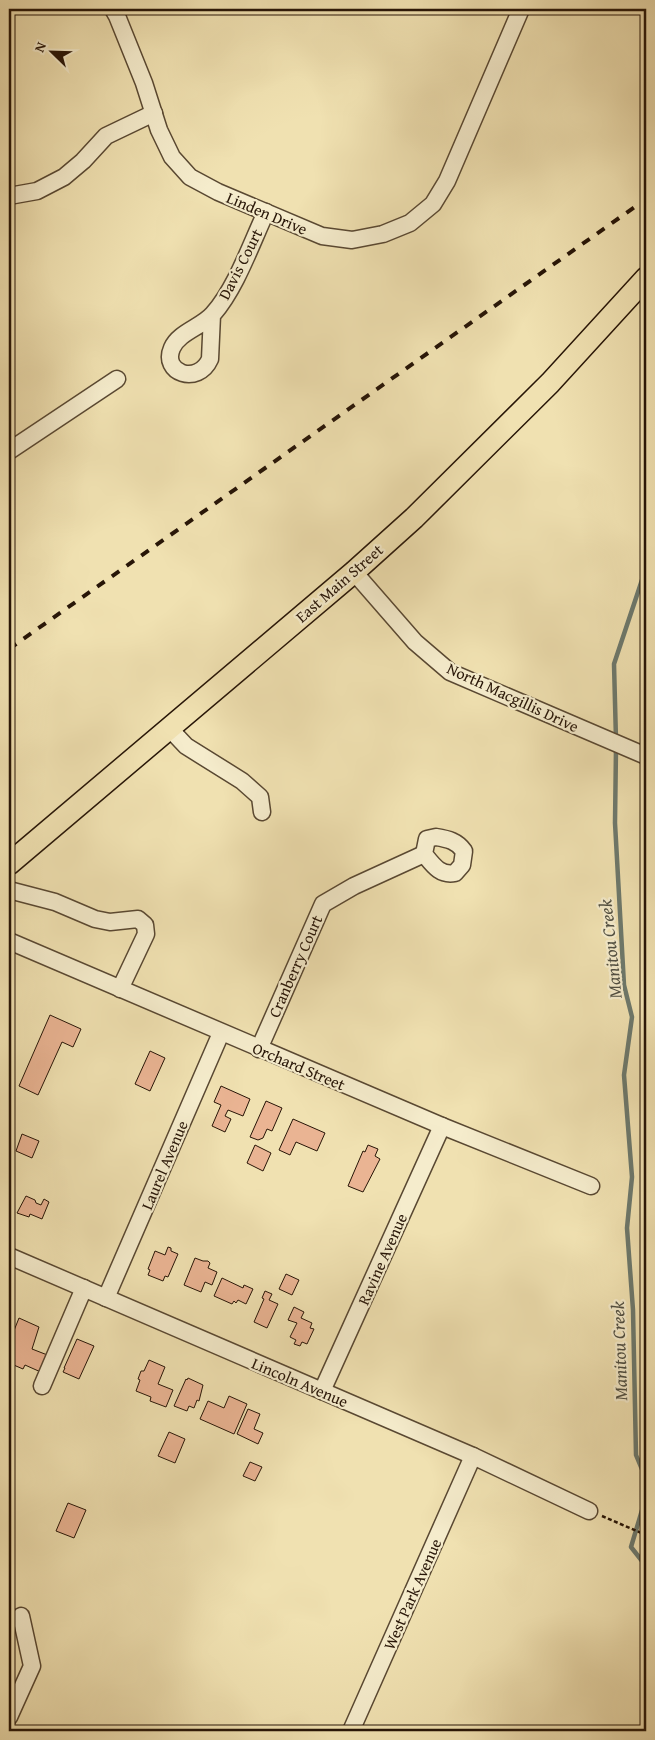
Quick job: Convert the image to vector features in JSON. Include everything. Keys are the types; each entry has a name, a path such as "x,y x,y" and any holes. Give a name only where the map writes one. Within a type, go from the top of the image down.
{"main road":[{"name":"East Main Street","path":"9,864 354,572 414,518 550,383 646,278"}],"street":[{"name":"Linden Drive","path":"112,9 118,16 159,130 172,157 190,177 218,192 322,236 352,240 383,234 410,223 433,204 447,181 521,9"},
{"path":"9,196 37,191 64,177 83,161 106,136 154,113"},
{"name":"Davis Court","path":"212,315 235,280 266,212"},
{"path":"9,451 117,379"},
{"name":"North Macgillis Drive","path":"354,572 415,642 450,672 646,756"},
{"path":"169,728 186,746 242,781 260,797 262,812"},
{"name":"Cranberry Court","path":"259,1049 323,904 354,886 424,854"},
{"path":"9,890 55,902 96,919 110,922 138,919 145,925 146,934 120,989"},
{"name":"Orchard Street","path":"9,941 259,1049 591,1186"},
{"name":"Laurel Avenue","path":"106,1298 221,1033"},
{"name":"Ravine Avenue","path":"322,1392 442,1126"},
{"name":"Lincoln Avenue","path":"9,1256 473,1456 589,1511"},
{"path":"42,1386 84,1288"},
{"name":"West Park Avenue","path":"351,1731 473,1456"},
{"path":"9,1717 32,1666 21,1616"}],"path":[{"path":"589,1511 646,1535"}],"building":[{"path":"50,1015 81,1029 73,1047 62,1042 38,1095 19,1086"},
{"path":"150,1051 165,1058 150,1091 135,1084"},
{"path":"221,1086 250,1099 243,1116 228,1110 225,1116 231,1119 225,1132 212,1126 221,1105 214,1102"},
{"path":"266,1101 282,1108 272,1131 267,1129 263,1138 258,1140 250,1137"},
{"path":"293,1119 325,1133 317,1151 296,1142 290,1155 279,1150"},
{"path":"22,1134 39,1141 32,1158 16,1151"},
{"path":"255,1145 271,1153 263,1171 247,1163"},
{"path":"368,1145 378,1149 375,1156 380,1159 363,1192 348,1186 363,1151 365,1152"},
{"path":"26,1196 41,1205 44,1199 49,1202 42,1219 30,1214 29,1217 17,1213"},
{"path":"168,1247 171,1248 171,1251 178,1254 168,1277 165,1276 163,1281 148,1275 150,1270 148,1269 155,1251 165,1255"},
{"path":"195,1258 208,1261 210,1263 208,1268 217,1272 212,1285 205,1282 201,1292 184,1285"},
{"path":"286,1274 299,1280 292,1295 279,1289"},
{"path":"222,1278 243,1288 244,1285 253,1289 246,1304 238,1300 232,1304 214,1296"},
{"path":"265,1291 272,1294 269,1300 278,1304 267,1328 254,1322 264,1299 262,1298"},
{"path":"294,1307 304,1312 301,1318 312,1323 310,1328 314,1329 307,1344 302,1342 300,1346 294,1344 296,1340 290,1337 297,1323 288,1320"},
{"path":"19,1318 39,1327 32,1349 50,1356 43,1373 25,1365 23,1369 9,1363 9,1343"},
{"path":"77,1339 94,1346 79,1379 63,1372"},
{"path":"149,1360 165,1367 158,1384 173,1390 166,1407 150,1401 151,1397 136,1391 141,1371 144,1371"},
{"path":"188,1378 203,1385 199,1401 197,1400 194,1408 189,1406 187,1411 174,1406"},
{"path":"229,1396 247,1404 234,1434 200,1419 208,1401 224,1408"},
{"path":"248,1409 260,1414 254,1429 263,1433 258,1444 237,1434"},
{"path":"169,1432 185,1439 175,1463 158,1456"},
{"path":"250,1462 262,1467 255,1481 243,1476"},
{"path":"68,1503 86,1510 74,1538 56,1531"},
{"path":"9,1562 14,1592 9,1596"}],"waterway":[{"name":"Manitou Creek","path":"616,740 614,664 646,568"},
{"name":"Manitou Creek","path":"616,748 615,823 624,985 632,1017 624,1075 632,1177 627,1228 633,1310 636,1455 646,1479"},
{"name":"Manitou Creek","path":"646,1497 631,1547 646,1566"}],"railway":[{"path":"9,649 646,199"}]}
